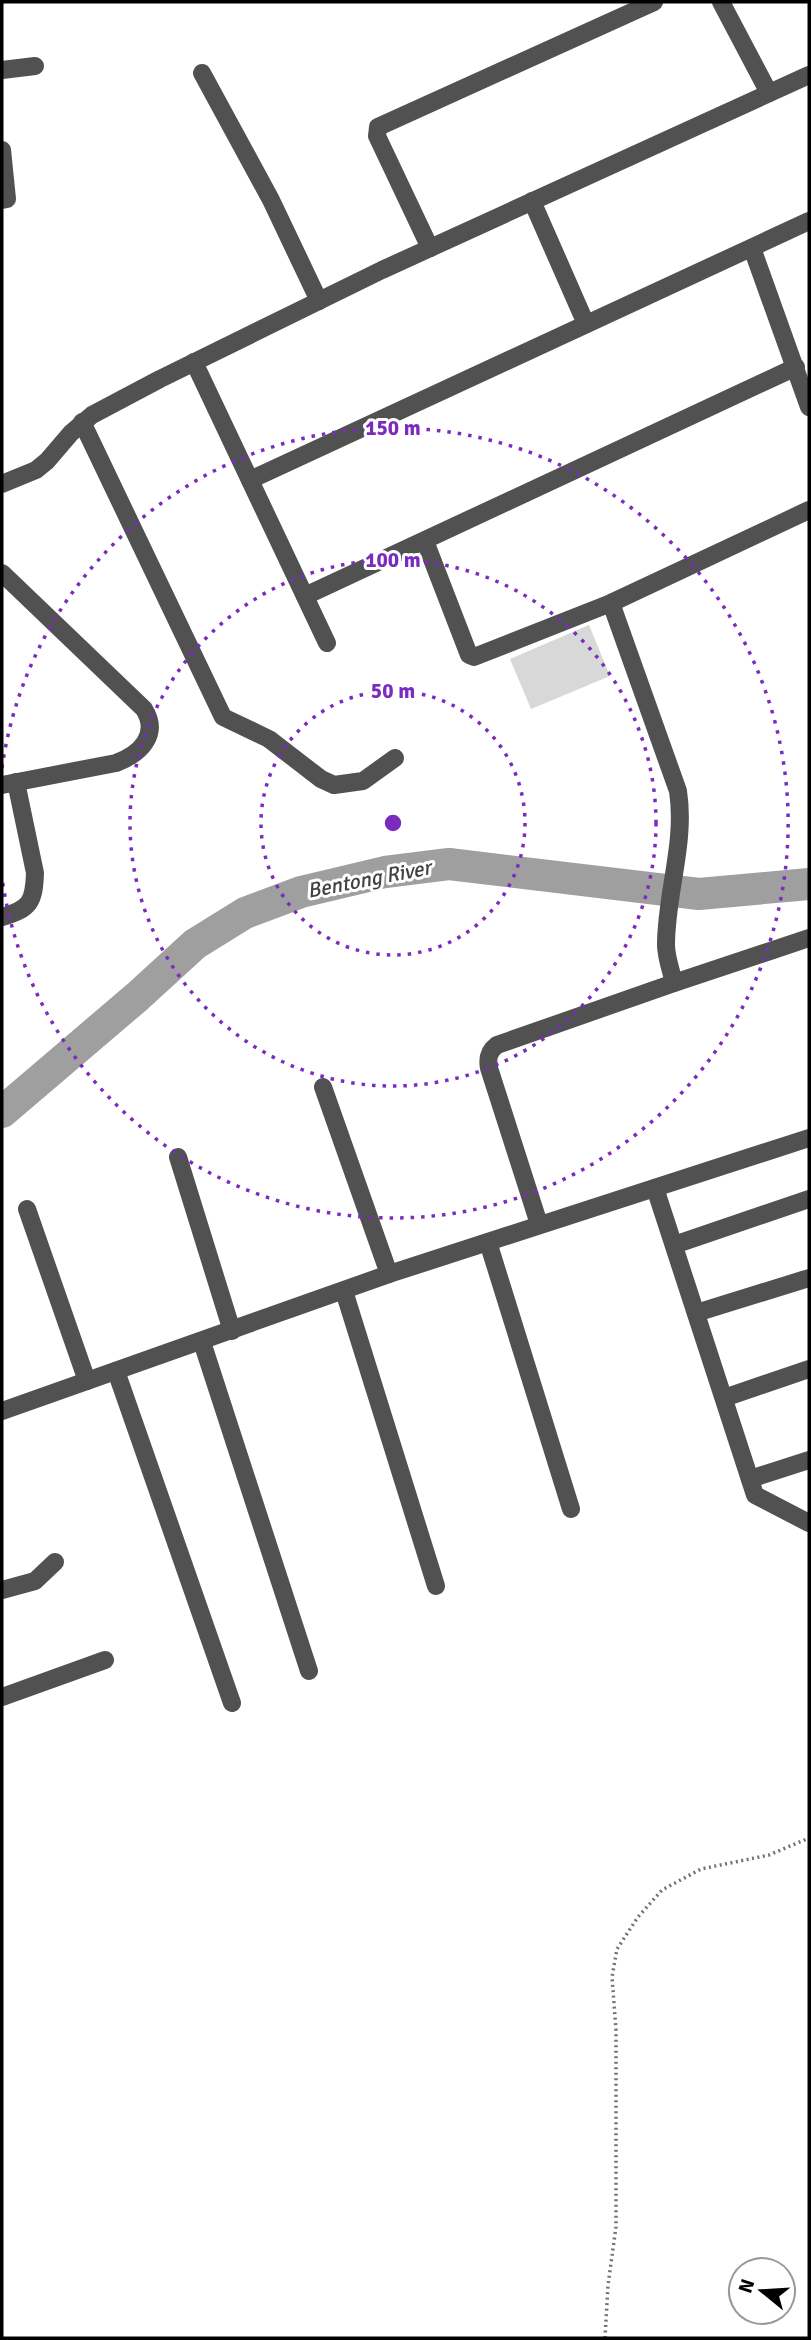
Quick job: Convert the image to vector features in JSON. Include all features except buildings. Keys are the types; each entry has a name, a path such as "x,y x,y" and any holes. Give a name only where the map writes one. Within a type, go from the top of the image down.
{"street":[{"path":"430,248 377,136 379,126 654,2"},
{"path":"721,2 769,93"},
{"path":"2,70 35,66"},
{"path":"202,73 271,200 319,301"},
{"path":"2,484 36,470 82,422 194,362 430,248 809,75"},
{"path":"2,150 4,200"},
{"path":"532,201 586,324"},
{"path":"250,480 809,221"},
{"path":"752,248 809,407"},
{"path":"194,362 327,643"},
{"path":"305,596 796,367"},
{"path":"82,422 223,717 269,739 321,779 334,785 363,781 395,758"},
{"path":"425,541 472,657 611,603 809,510"},
{"path":"2,573 144,709 149,717 151,734 141,749 116,763 9,783 35,873 30,902 24,908 2,917"},
{"path":"611,603 678,791 681,812 678,856 666,946 674,983"},
{"path":"539,1224 489,1068 489,1054 497,1045 809,938"},
{"path":"323,1087 389,1274"},
{"path":"2,1411 389,1274 809,1138"},
{"path":"178,1157 232,1331"},
{"path":"655,1188 755,1495 809,1523"},
{"path":"674,1245 809,1199"},
{"path":"27,1209 86,1381"},
{"path":"488,1242 571,1509"},
{"path":"696,1313 809,1278"},
{"path":"344,1291 436,1586"},
{"path":"202,1342 309,1671"},
{"path":"724,1398 809,1369"},
{"path":"116,1371 232,1703"},
{"path":"750,1479 809,1460"},
{"path":"2,1591 35,1581 55,1562"},
{"path":"2,1697 105,1660"}],"path":[{"path":"605,2338 616,2227 616,2030 612,1977 618,1949 638,1917 662,1890 701,1869 769,1855 809,1838"}],"shaded area":[{"path":"589,625 610,676 531,709 510,659"}],"waterway":[{"name":"Bentong River","path":"2,1112 195,944 245,913 301,892 385,872 449,864 699,894 809,884"}]}
